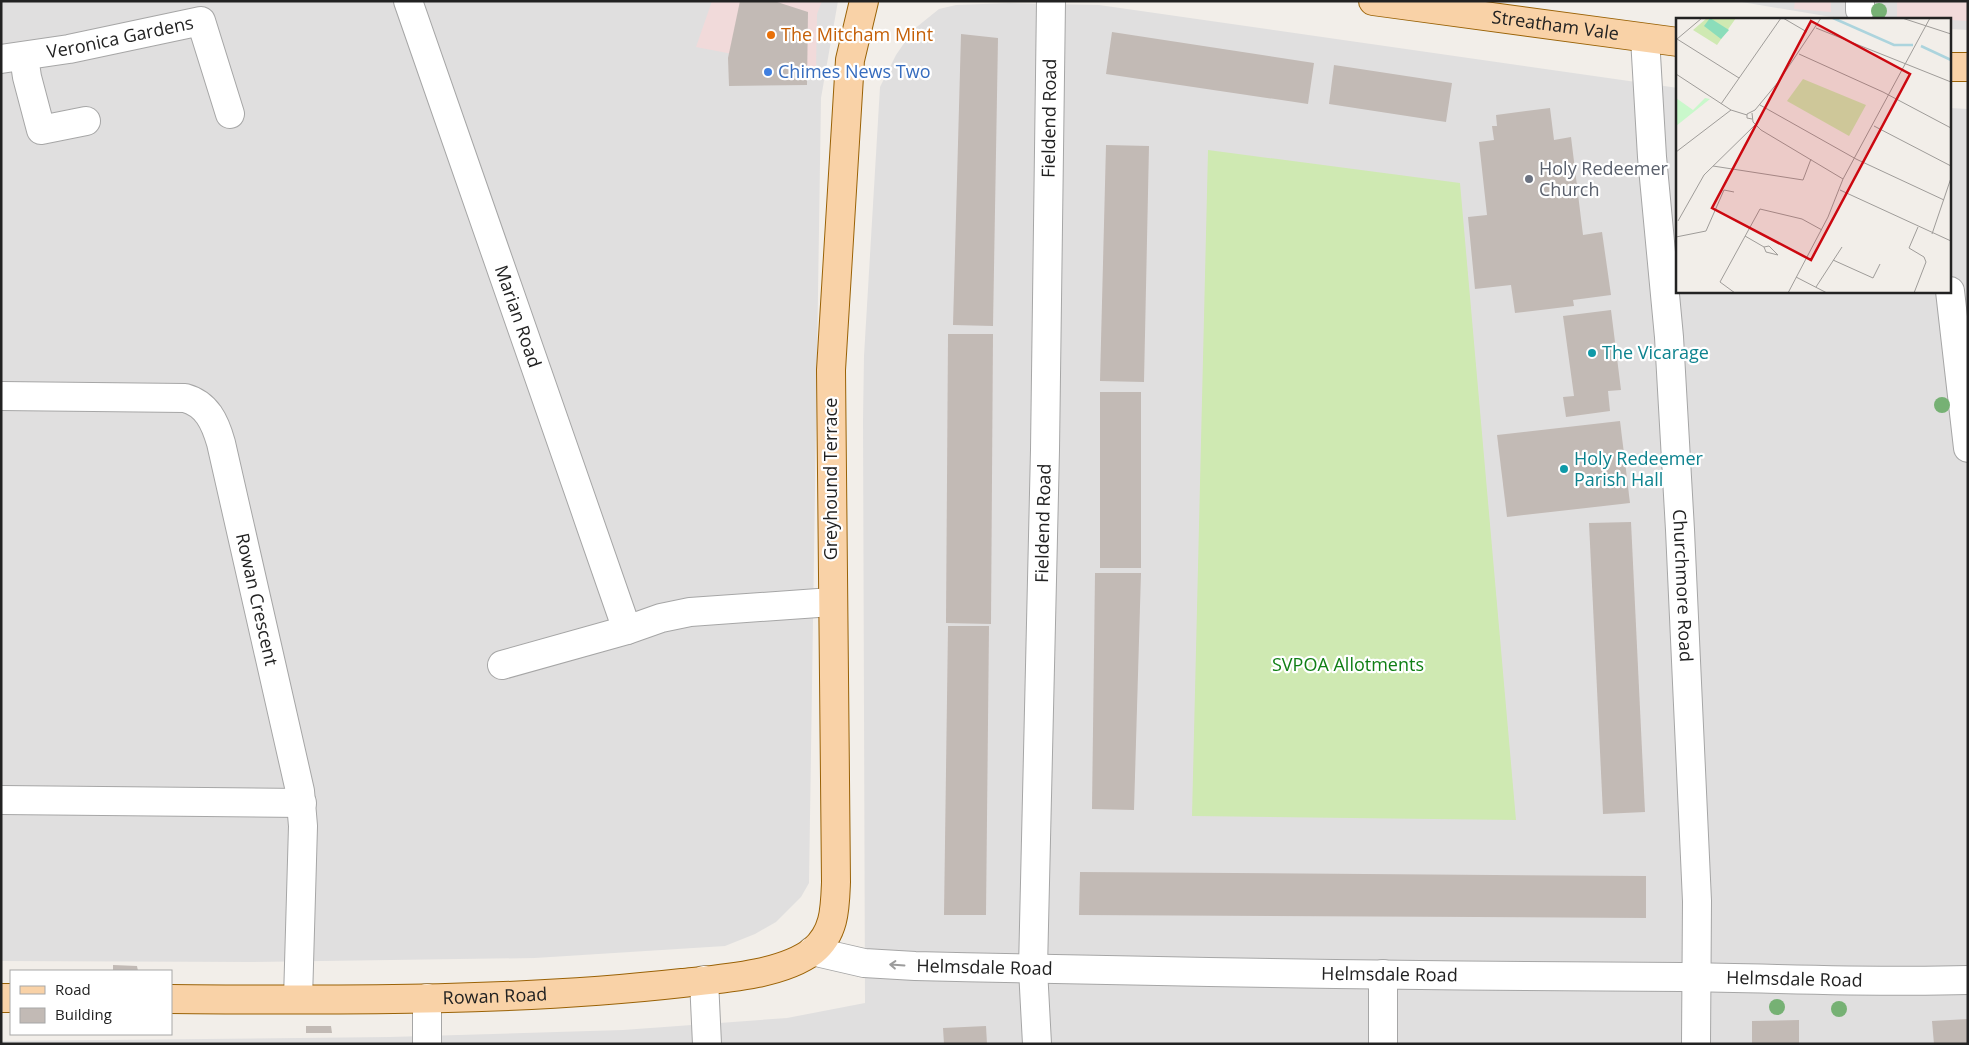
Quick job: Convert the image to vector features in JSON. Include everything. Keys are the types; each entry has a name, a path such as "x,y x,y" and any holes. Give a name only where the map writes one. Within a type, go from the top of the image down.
{"main road":[{"name":"Greyhound Terrace","path":"812,951 821,943 830,929 835,904 831,389 836,271 850,60 864,1"},
{"name":"Streatham Vale","path":"1373,1 1676,42"},
{"path":"1952,67 1968,67"},
{"name":"Rowan Road","path":"172,999 427,998 579,992 704,980 789,964 812,951"}],"street":[{"name":"Marian Road","path":"408,1 627,630"},
{"name":"Fieldend Road","path":"1037,1044 1033,969 1045,450 1052,1"},
{"name":"Veronica Gardens","path":"13,58 201,20 230,114"},
{"name":"Churchmore Road","path":"1645,38 1652,157 1669,337 1679,510 1697,901 1696,1044"},
{"path":"13,58 27,77 41,130 86,121"},
{"path":"1950,292 1968,448"},
{"name":"Rowan Crescent","path":"1,396 173,397 195,401 209,414 221,442 294,759 302,803 304,826 298,999"},
{"path":"502,665 627,630 661,618 690,612 832,602"},
{"path":"1,800 302,803"},
{"name":"Helmsdale Road","path":"812,951 864,962 915,966 1033,969 1696,977 1816,981 1968,980"},
{"path":"1383,1044 1384,974"},
{"path":"704,980 707,1044"},
{"path":"427,998 427,1044"}],"shaded area":[{"path":"1,1 838,1 821,98 809,883 801,897 776,922 755,934 725,946 535,958 249,962 1,961"},
{"name":"The Mitcham Mint","path":"712,1 822,1 817,14 816,70 696,47"},
{"path":"1736,1 1968,1 1968,30 1952,29 1952,18 1837,18"},
{"path":"1795,1 1831,1 1831,12 1794,9"},
{"path":"1897,1 1968,1 1968,21 1952,20 1952,18 1897,17"},
{"path":"1010,3 1099,5 1676,88 1676,292 1952,292 1952,108 1968,109 1968,1044 1,1044 1,1041 390,1037 623,1030 787,1018 865,1003 864,356 880,87 896,55 913,30 939,9 956,5"}],"green space":[{"name":"SVPOA Allotments","path":"1208,150 1460,183 1516,820 1192,816"}],"building":[{"name":"The Mitcham Mint","path":"740,1 774,1 808,12 807,85 729,86 728,58"},
{"path":"1112,32 1314,63 1308,104 1106,74"},
{"path":"961,34 998,38 993,326 953,325"},
{"path":"1334,65 1452,83 1446,122 1329,104"},
{"name":"Holy Redeemer Church","path":"1550,108 1554,140 1571,137 1583,235 1602,232 1611,295 1573,300 1574,306 1515,313 1511,285 1475,289 1468,217 1487,215 1479,142 1494,140 1492,126 1497,126 1496,115"},
{"path":"1106,145 1149,146 1144,382 1100,381"},
{"name":"The Vicarage","path":"1611,310 1621,390 1608,391 1610,411 1566,417 1563,397 1574,396 1563,316"},
{"path":"948,334 993,334 991,624 946,623"},
{"path":"1100,392 1141,392 1141,568 1100,568"},
{"name":"Holy Redeemer Parish Hall","path":"1620,421 1630,503 1507,517 1497,435"},
{"path":"1631,522 1645,812 1603,814 1589,523"},
{"path":"1095,573 1141,573 1134,810 1092,809"},
{"path":"948,626 989,626 986,915 944,915"},
{"path":"1080,872 1646,876 1646,918 1079,915"},
{"path":"113,965 137,966 138,970 113,970"},
{"path":"1968,1019 1968,1044 1934,1044 1932,1021"},
{"path":"1799,1020 1799,1044 1752,1044 1752,1021"},
{"path":"306,1026 331,1026 332,1033 306,1033"},
{"path":"986,1026 987,1044 944,1044 943,1028"}],"place":[{"name":"The Mitcham Mint","path":"771,35"},
{"name":"Chimes News Two","path":"768,72"},
{"name":"Holy Redeemer Church","path":"1529,179"},
{"name":"The Vicarage","path":"1592,353"},
{"name":"Holy Redeemer Parish Hall","path":"1564,469"}]}
